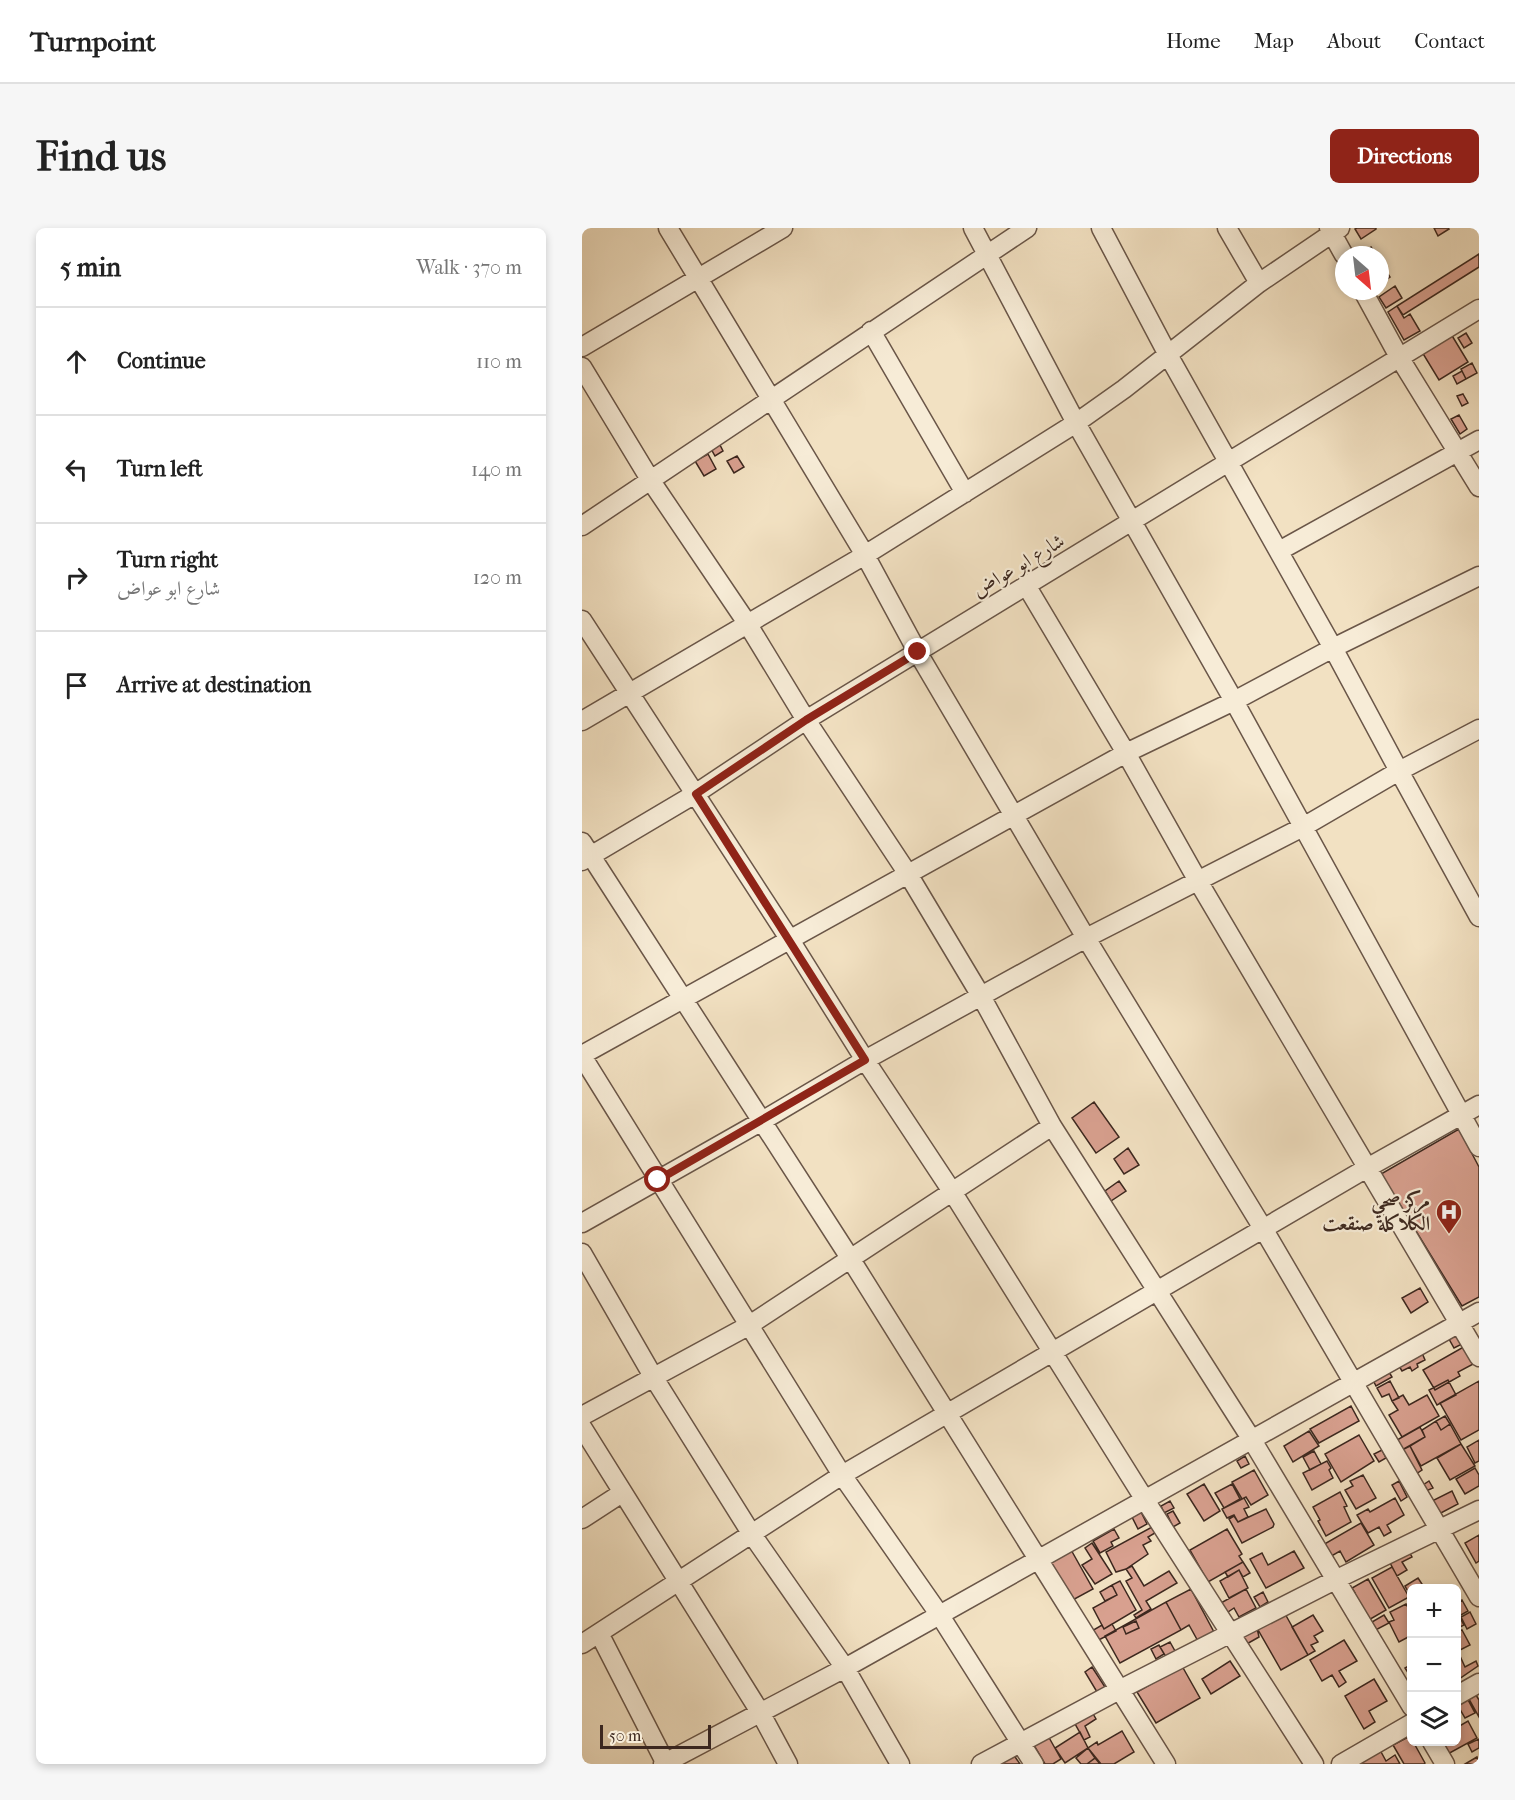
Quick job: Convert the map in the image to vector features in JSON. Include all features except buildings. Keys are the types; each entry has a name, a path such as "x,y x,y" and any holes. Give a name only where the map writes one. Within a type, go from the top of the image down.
{"street":[{"path":"668,228 865,555 918,652 1013,814 1264,1230 1479,1598"},
{"path":"582,347 783,228"},
{"path":"973,228 1076,423 1234,701 1479,1147"},
{"path":"582,525 1028,228"},
{"path":"1101,228 1167,353 1334,648 1479,916"},
{"path":"1227,228 1259,283"},
{"path":"582,721 865,555 1076,423 1124,389 1259,283 1334,230 1340,246"},
{"path":"1368,300 1399,357 1479,487"},
{"name":"شارع ابو عواض","path":"585,853 696,794 806,720 1479,309"},
{"path":"871,331 965,493"},
{"path":"582,367 651,481 747,623 806,720 908,874 981,996 1052,1126 1252,1440 1407,1699"},
{"path":"1279,551 1479,440"},
{"path":"1034,1764 939,1614 842,1475 582,1055 1126,753 1234,701 1479,576"},
{"path":"1026,585 1479,1357"},
{"path":"582,620 953,1193 1314,1764"},
{"path":"582,1223 865,1060 1086,938 1303,827 1399,771 1479,729"},
{"path":"585,853 683,999 850,1258 1166,1764"},
{"path":"582,1644 842,1475 1479,1105"},
{"path":"582,1416 748,1326 1052,1126"},
{"path":"582,1253 654,1378 751,1533 845,1668 900,1764"},
{"path":"599,1633 665,1764 845,1668 1479,1312"},
{"path":"582,1427 760,1712 788,1764"},
{"path":"582,1519 622,1493"},
{"path":"981,1764 1119,1690 1479,1510"},
{"path":"1461,1693 1479,1683"},
{"path":"1351,1762 1407,1726"},
{"path":"1434,1746 1445,1764"}],"place":[{"name":"مركز صحي الكلاكلة صنقعت","path":"1449,1235"}],"route":[{"path":"658,1180 865,1060 696,794 806,720 918,652"}]}
